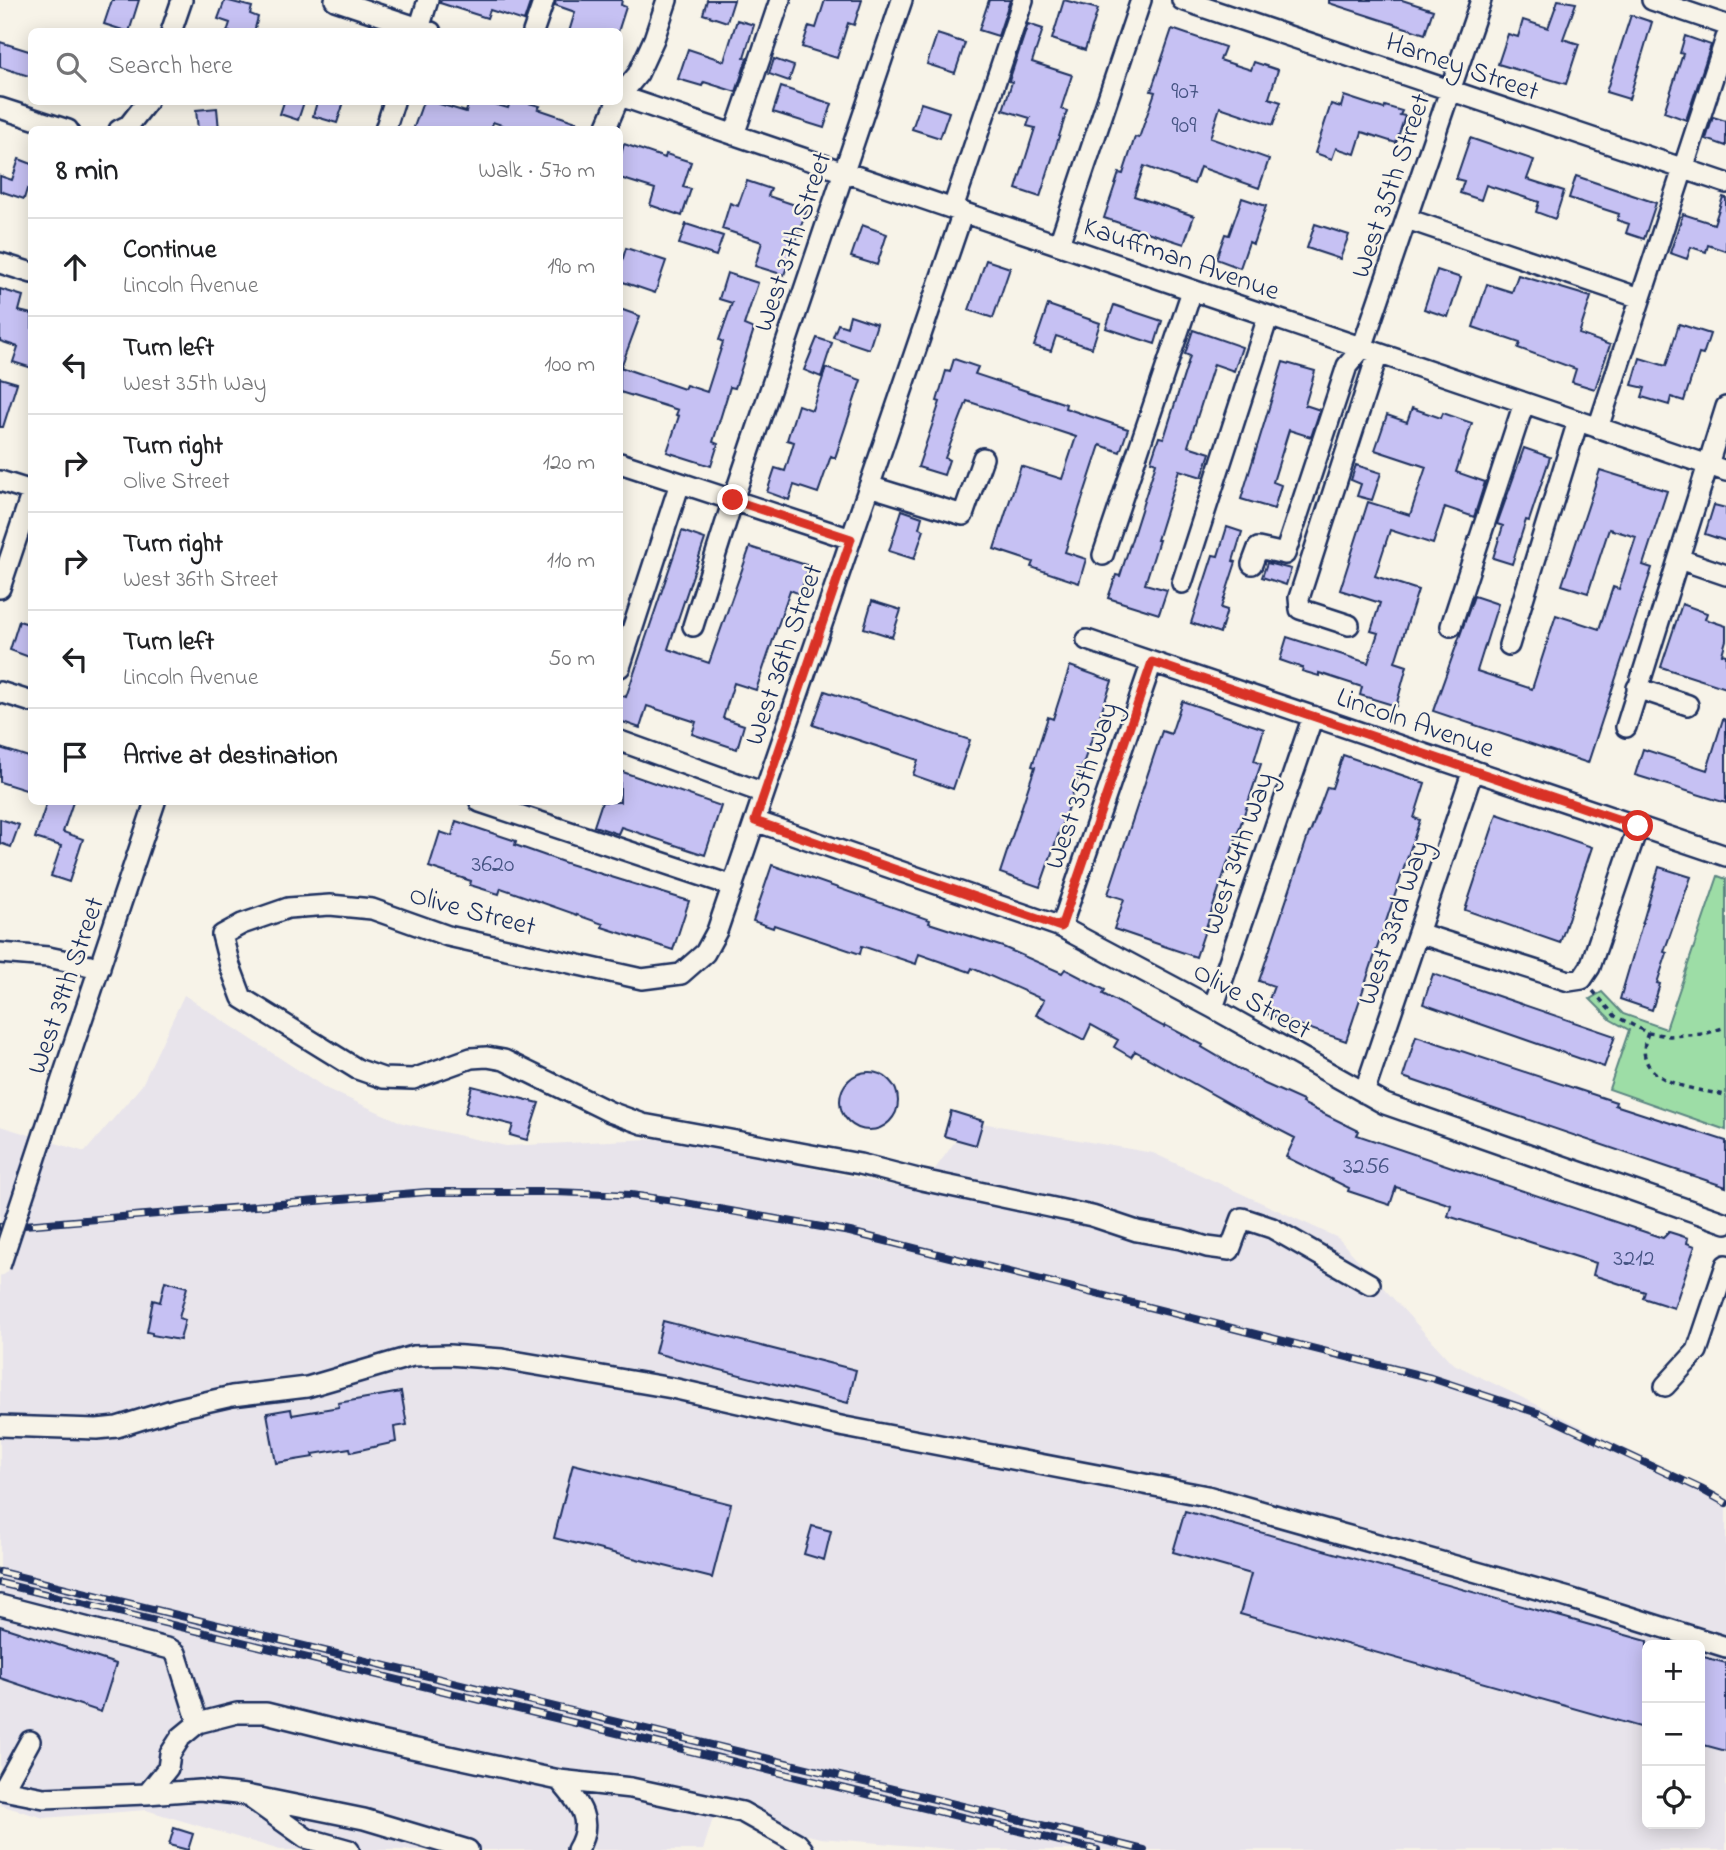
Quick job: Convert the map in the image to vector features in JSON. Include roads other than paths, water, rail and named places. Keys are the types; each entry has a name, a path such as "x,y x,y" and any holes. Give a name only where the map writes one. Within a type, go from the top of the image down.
{"street":[{"path":"172,28 182,0"},
{"path":"335,0 417,28"},
{"path":"423,28 428,0"},
{"path":"534,28 544,0"},
{"path":"623,92 638,74 654,39 667,0"},
{"path":"734,135 780,0"},
{"name":"West 37th Street","path":"694,626 733,500 902,0"},
{"name":"West 36th Street","path":"705,953 717,931 733,886 869,486 1023,0"},
{"path":"1059,244 1141,0"},
{"name":"Harney Street","path":"1182,0 1726,183"},
{"name":"West 35th Street","path":"1370,351 1406,219 1481,0"},
{"path":"1652,0 1726,24"},
{"path":"1598,428 1726,38"},
{"name":"Kauffman Avenue","path":"623,97 1717,467"},
{"path":"125,126 144,105"},
{"path":"386,126 393,105"},
{"path":"608,126 616,105"},
{"path":"0,108 56,126"},
{"path":"1406,219 1640,298"},
{"path":"0,262 28,272"},
{"path":"1103,555 1192,291"},
{"path":"1182,583 1268,317"},
{"path":"1252,564 1258,548 1285,555 1347,366 1370,351"},
{"path":"1349,625 1300,609 1299,598 1370,351"},
{"path":"1451,626 1524,403"},
{"path":"1626,727 1679,559 1717,467 1726,407"},
{"path":"1509,645 1578,421"},
{"path":"869,486 963,516 982,458"},
{"path":"623,464 851,539"},
{"path":"0,481 28,491"},
{"path":"623,658 680,483"},
{"path":"0,588 28,504"},
{"path":"1679,559 1726,575"},
{"name":"Lincoln Avenue","path":"1087,640 1726,856"},
{"name":"West 35th Way","path":"1061,927 1152,662"},
{"path":"1637,688 1688,705"},
{"path":"0,692 28,701"},
{"name":"West 34th Way","path":"1213,1008 1312,716"},
{"path":"623,742 764,793"},
{"name":"West 33rd Way","path":"1363,1093 1473,770"},
{"name":"West 39th Street","path":"0,1266 154,805"},
{"path":"489,805 733,886"},
{"name":"Olive Street","path":"755,821 1061,927 1385,1104 1726,1223"},
{"path":"1418,933 1569,981 1582,979 1590,967 1638,826"},
{"name":"Olive Street","path":"705,953 681,974 642,979 448,936 372,909 330,905 288,908 242,924 222,935 242,998 345,1062 376,1076 414,1079 471,1058 504,1060 610,1112 643,1124 860,1164 1092,1216 1137,1231 1207,1247 1230,1250 1242,1218 1272,1228 1370,1284"},
{"path":"0,953 48,957 100,968"},
{"path":"1665,1386 1697,1351 1726,1265"},
{"path":"0,1426 107,1428 232,1396 307,1387 413,1356 449,1355 502,1359 671,1388 845,1427 1207,1496 1569,1598 1726,1647"},
{"path":"0,1605 170,1648 176,1653 198,1723"},
{"path":"147,1794 168,1768 170,1754 181,1737 198,1723 237,1713 266,1713 559,1780 631,1788 742,1811 797,1843 803,1850"},
{"path":"30,1741 2,1790 44,1798 200,1790 246,1795 364,1819 468,1850"},
{"path":"168,1768 176,1781 200,1790"},
{"path":"559,1780 581,1805 585,1822 577,1850"},
{"path":"246,1795 306,1838 349,1850"}],"railway":[{"path":"0,1227 427,1192 555,1192 631,1195 674,1201 850,1232 1431,1378 1541,1414 1726,1503"},
{"path":"0,1572 1144,1850"},
{"path":"0,1583 1097,1850"}]}
